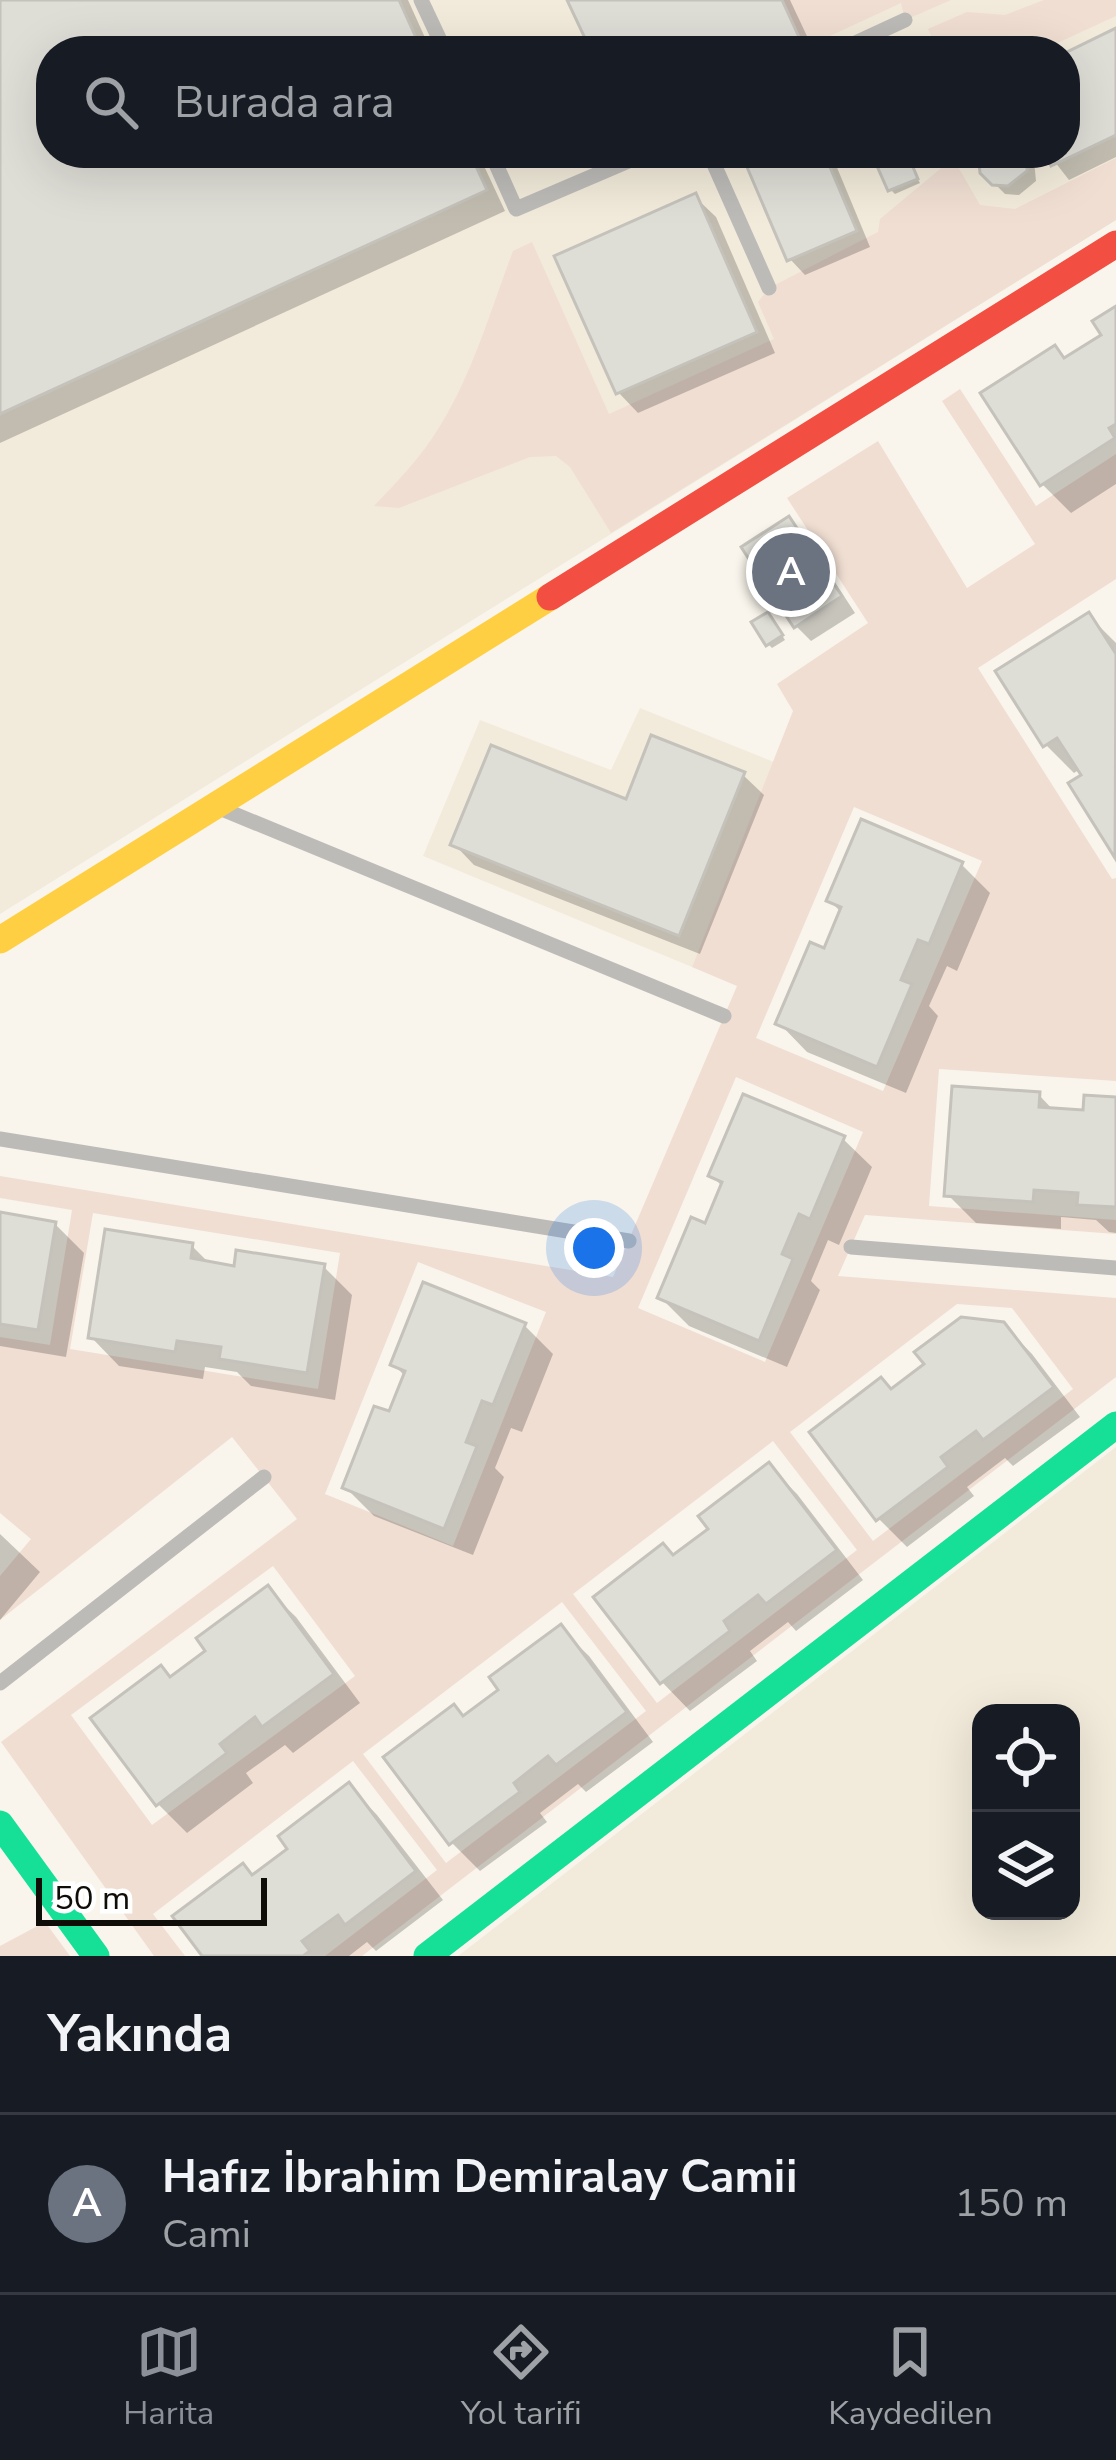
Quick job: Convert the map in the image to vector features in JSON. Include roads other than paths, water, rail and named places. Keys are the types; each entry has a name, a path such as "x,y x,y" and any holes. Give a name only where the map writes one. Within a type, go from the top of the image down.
{"street":[{"path":"0,940 1116,244"},
{"path":"427,1956 1116,1425"},
{"path":"0,1824 96,1956"}],"lane":[{"path":"421,0 438,36"},
{"path":"870,36 905,20"},
{"path":"498,168 516,209 612,168"},
{"path":"716,168 769,288"},
{"path":"215,806 724,1016"},
{"path":"0,1138 629,1240"},
{"path":"850,1246 1116,1268"},
{"path":"0,1683 264,1477"}],"place":[{"name":"Hafız İbrahim Demiralay Camii","path":"791,572"}]}
